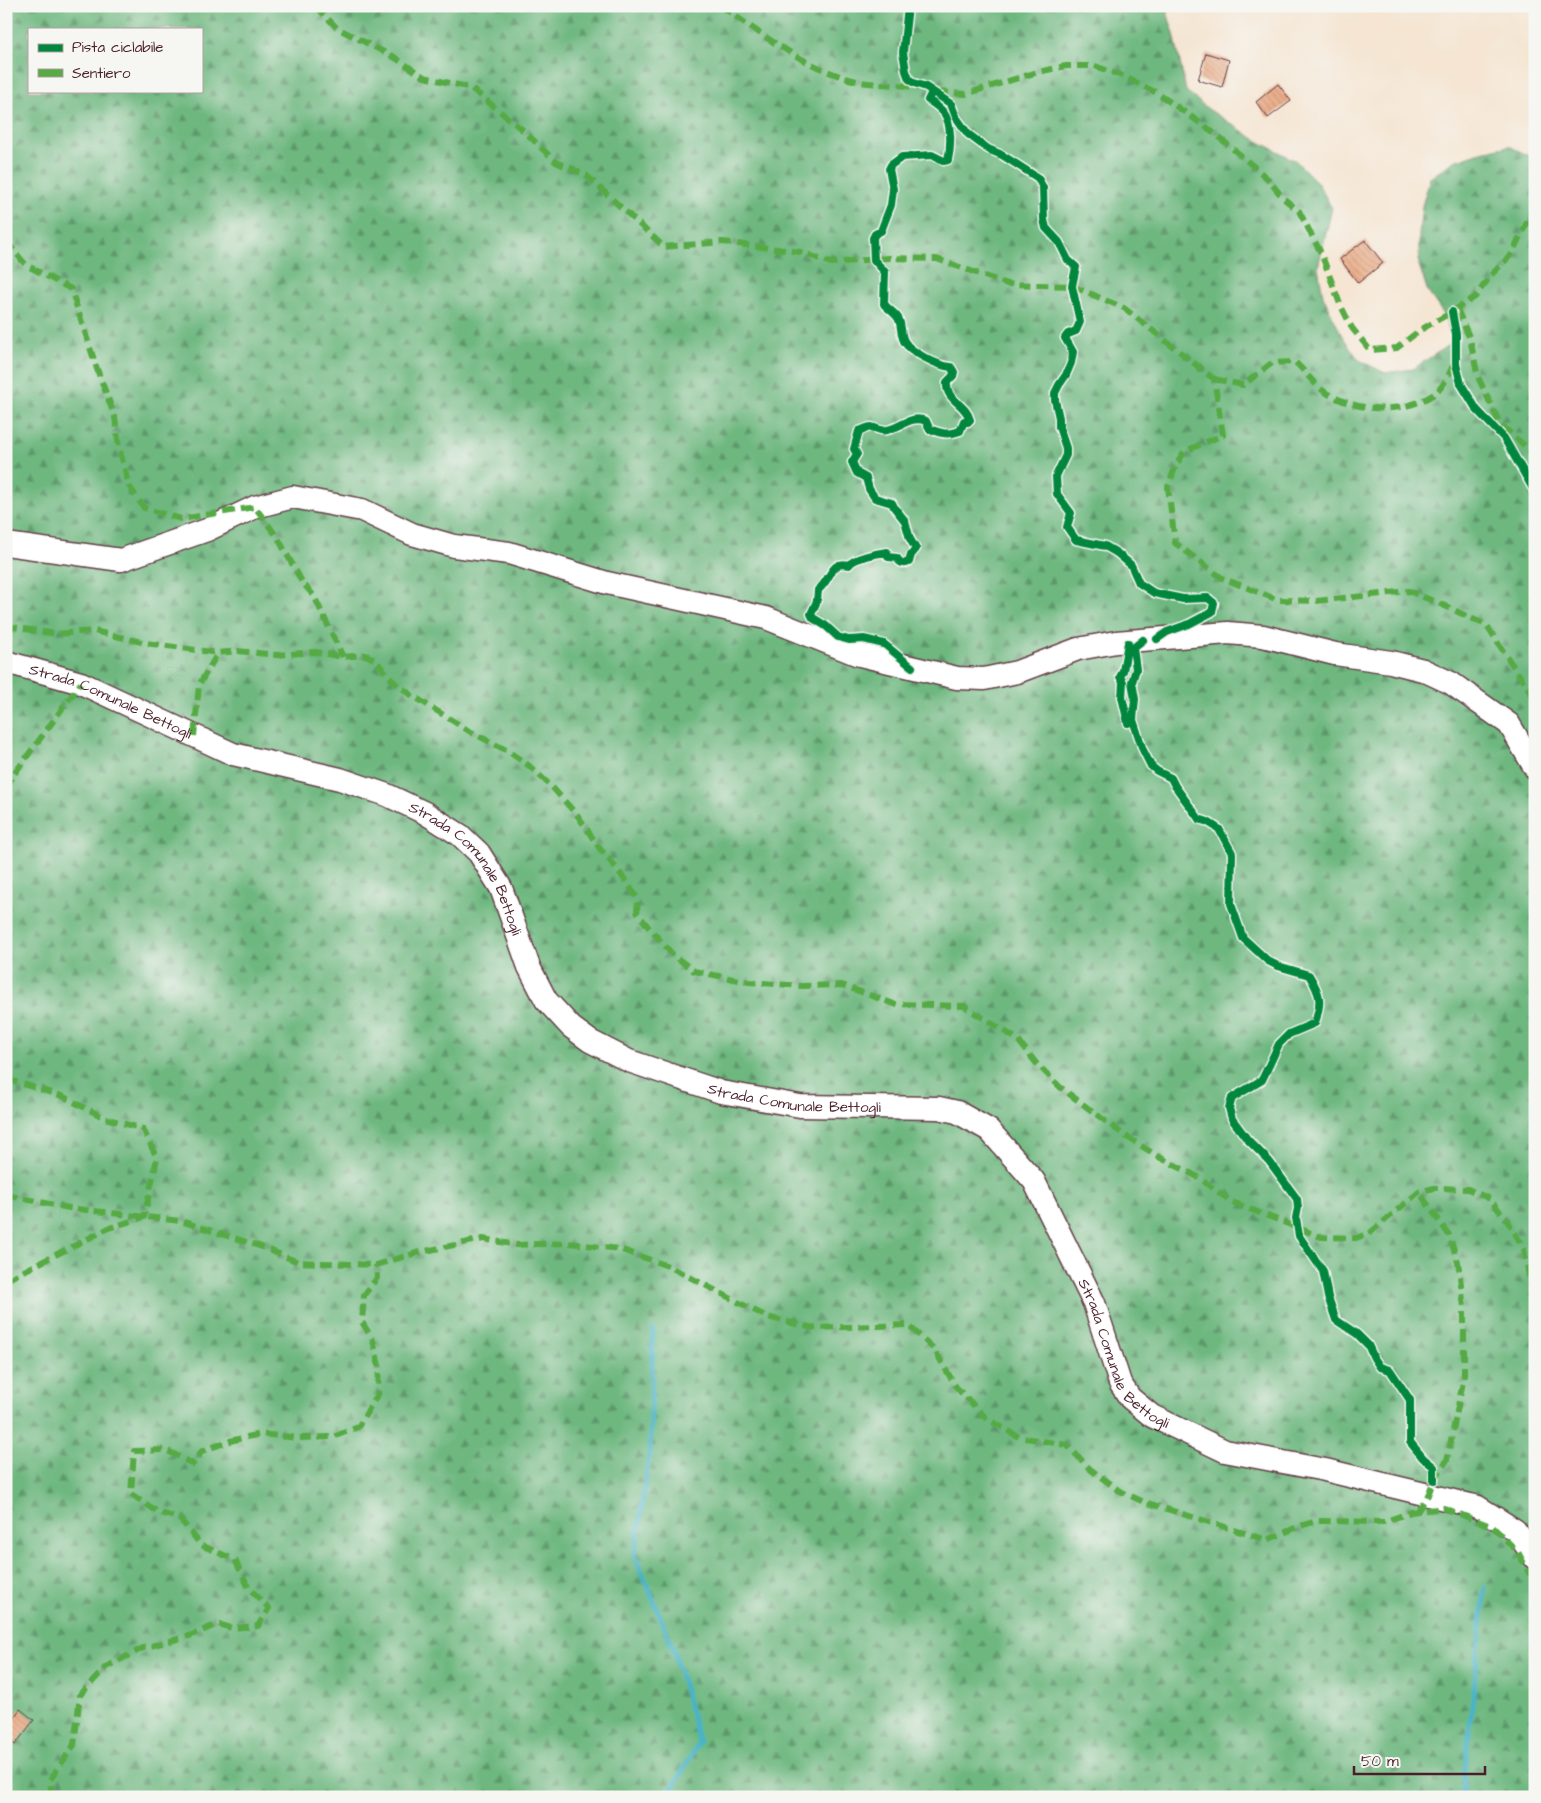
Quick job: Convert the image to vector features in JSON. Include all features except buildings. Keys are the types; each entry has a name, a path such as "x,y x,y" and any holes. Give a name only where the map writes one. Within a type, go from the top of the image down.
{"street":[{"path":"6,544 121,560 207,530 255,507 293,496 362,510 412,534 454,546 509,553 607,584 766,618 856,654 957,678 984,679 1017,672 1078,649 1116,642 1228,633 1263,636 1336,654 1391,662 1423,670 1451,683 1509,724 1535,768"},
{"name":"Strada Comunale Bettogli","path":"6,662 81,682 233,754 340,779 387,795 425,813 460,835 479,853 502,888 529,967 546,1000 571,1027 590,1041 629,1062 721,1092 800,1106 939,1108 957,1112 988,1130 1034,1181 1094,1303 1120,1383 1130,1398 1152,1416 1225,1451 1325,1470 1478,1507 1515,1530 1535,1558"}],"green space":[{"path":"6,6 1165,6 1174,34 1186,91 1208,109 1256,140 1296,161 1317,182 1332,208 1318,267 1323,296 1342,336 1359,360 1385,373 1413,369 1453,342 1445,316 1428,292 1419,265 1419,235 1422,206 1430,178 1454,161 1481,152 1509,146 1535,159 1535,1797 6,1797"}],"waterway":[{"path":"653,1330 650,1447 635,1555 674,1651 699,1742 671,1791 670,1797"},
{"path":"1462,1797 1485,1588"}],"marked path":[{"path":"316,6 337,28 394,57 424,77 471,88 524,131 556,162 586,175 664,247 723,242 800,252 831,263 888,258 937,259 1007,284 1072,286 1124,308 1214,379 1223,435 1185,451 1176,465 1168,487 1175,543 1222,578 1278,600 1316,601 1409,591 1445,606 1486,625 1535,699"},
{"path":"721,6 782,48 815,66 857,81 918,88"},
{"path":"937,92 966,94 1038,72 1066,66 1095,66 1125,77 1157,93 1209,129 1268,179 1283,198 1299,211 1321,253 1340,304 1352,328 1370,350 1397,348 1420,330 1475,297 1492,274 1511,255 1535,206"},
{"path":"6,241 26,265 71,289 115,417 119,447 129,486 144,508 181,519 255,507 278,538 302,582 314,596 343,657"},
{"path":"1457,309 1470,339 1478,377 1500,424 1535,455"},
{"path":"1214,379 1243,385 1272,363 1295,362 1313,382 1337,399 1365,407 1394,408 1422,401 1437,392 1454,362"},
{"path":"6,626 56,634 94,631 146,643 218,653"},
{"path":"194,736 199,685 218,653 238,651 277,655 315,652 343,657 366,655 374,659 395,683 410,694 469,731 506,750 528,765 551,786 578,816 600,849 620,873 638,899 637,912 650,929 673,955 694,971 749,982 802,986 842,985 894,1004 964,1006 1017,1039 1036,1063 1060,1087 1124,1135 1159,1157 1198,1177 1232,1202 1321,1237 1356,1238 1370,1233 1419,1192 1434,1188 1468,1189 1490,1199 1511,1226 1524,1249 1535,1310"},
{"path":"6,789 12,777 81,683"},
{"path":"6,1079 62,1096 105,1118 143,1129 157,1158 144,1217 109,1228 6,1280"},
{"path":"1417,1512 1447,1460 1464,1377 1464,1307 1458,1262 1449,1235 1419,1192"},
{"path":"6,1195 69,1208 181,1221 262,1247 298,1262 376,1265 416,1253 483,1239 517,1245 568,1243 619,1249 668,1266 767,1317 813,1328 908,1325 934,1349 956,1387 986,1418 1019,1437 1067,1445 1090,1469 1118,1490 1144,1502 1267,1540 1317,1521 1384,1522 1411,1512 1444,1508 1493,1527 1518,1552 1529,1573 1535,1577"},
{"path":"52,1797 50,1780 74,1745 80,1695 106,1667 143,1648 189,1636 218,1624 231,1628 258,1626 269,1608 249,1588 235,1560 201,1545 180,1519 158,1512 131,1494 134,1451 166,1450 193,1464 202,1451 230,1441 260,1434 299,1438 333,1437 358,1427 378,1394 379,1366 373,1340 362,1322 364,1295 377,1278 376,1265"}],"cycle path":[{"path":"908,6 903,52 909,79 926,87 951,104 956,117 968,134 988,149 1002,155 1038,178 1043,188 1046,228 1059,242 1068,260 1076,267 1072,286 1080,322 1076,331 1068,334 1065,338 1073,352 1066,375 1055,393 1059,427 1066,448 1066,455 1056,476 1057,494 1071,513 1067,527 1076,540 1105,546 1117,553 1131,565 1139,583 1154,593 1183,599 1208,598 1214,603 1212,612 1189,624 1167,632 1157,639"},
{"path":"912,667 884,644 864,639 849,640 838,637 813,618 811,614 817,601 818,590 838,565 849,565 860,558 887,552 888,557 897,558 905,563 909,562 911,555 916,549 910,539 905,521 892,503 875,498 869,489 866,478 857,473 852,462 857,454 854,449 859,431 871,427 881,430 892,429 915,419 926,421 930,430 949,433 960,431 964,421 968,422 970,420 968,414 949,394 947,382 954,372 951,367 925,358 912,350 904,341 898,318 884,304 885,272 874,260 873,238 875,234 881,231 891,205 893,189 889,169 891,165 902,157 932,155 944,161 948,160 950,129 947,118 942,111 928,100 932,92"},
{"path":"1452,312 1456,334 1456,364 1461,384 1477,410 1504,438 1535,492"},
{"path":"1143,640 1133,648 1136,669 1132,682 1135,699 1133,720 1143,750 1151,766 1171,778 1199,819 1219,829 1232,853 1231,904 1243,938 1268,961 1278,966 1309,975 1319,998 1319,1009 1315,1023 1289,1034 1279,1044 1262,1080 1232,1098 1229,1108 1232,1119 1247,1139 1269,1161 1297,1199 1296,1218 1299,1236 1323,1271 1328,1297 1336,1320 1357,1334 1368,1345 1380,1367 1390,1370 1410,1400 1410,1442 1423,1458 1434,1467 1434,1480"},
{"path":"1128,643 1123,671 1120,677 1123,682 1122,697 1128,723"}]}
